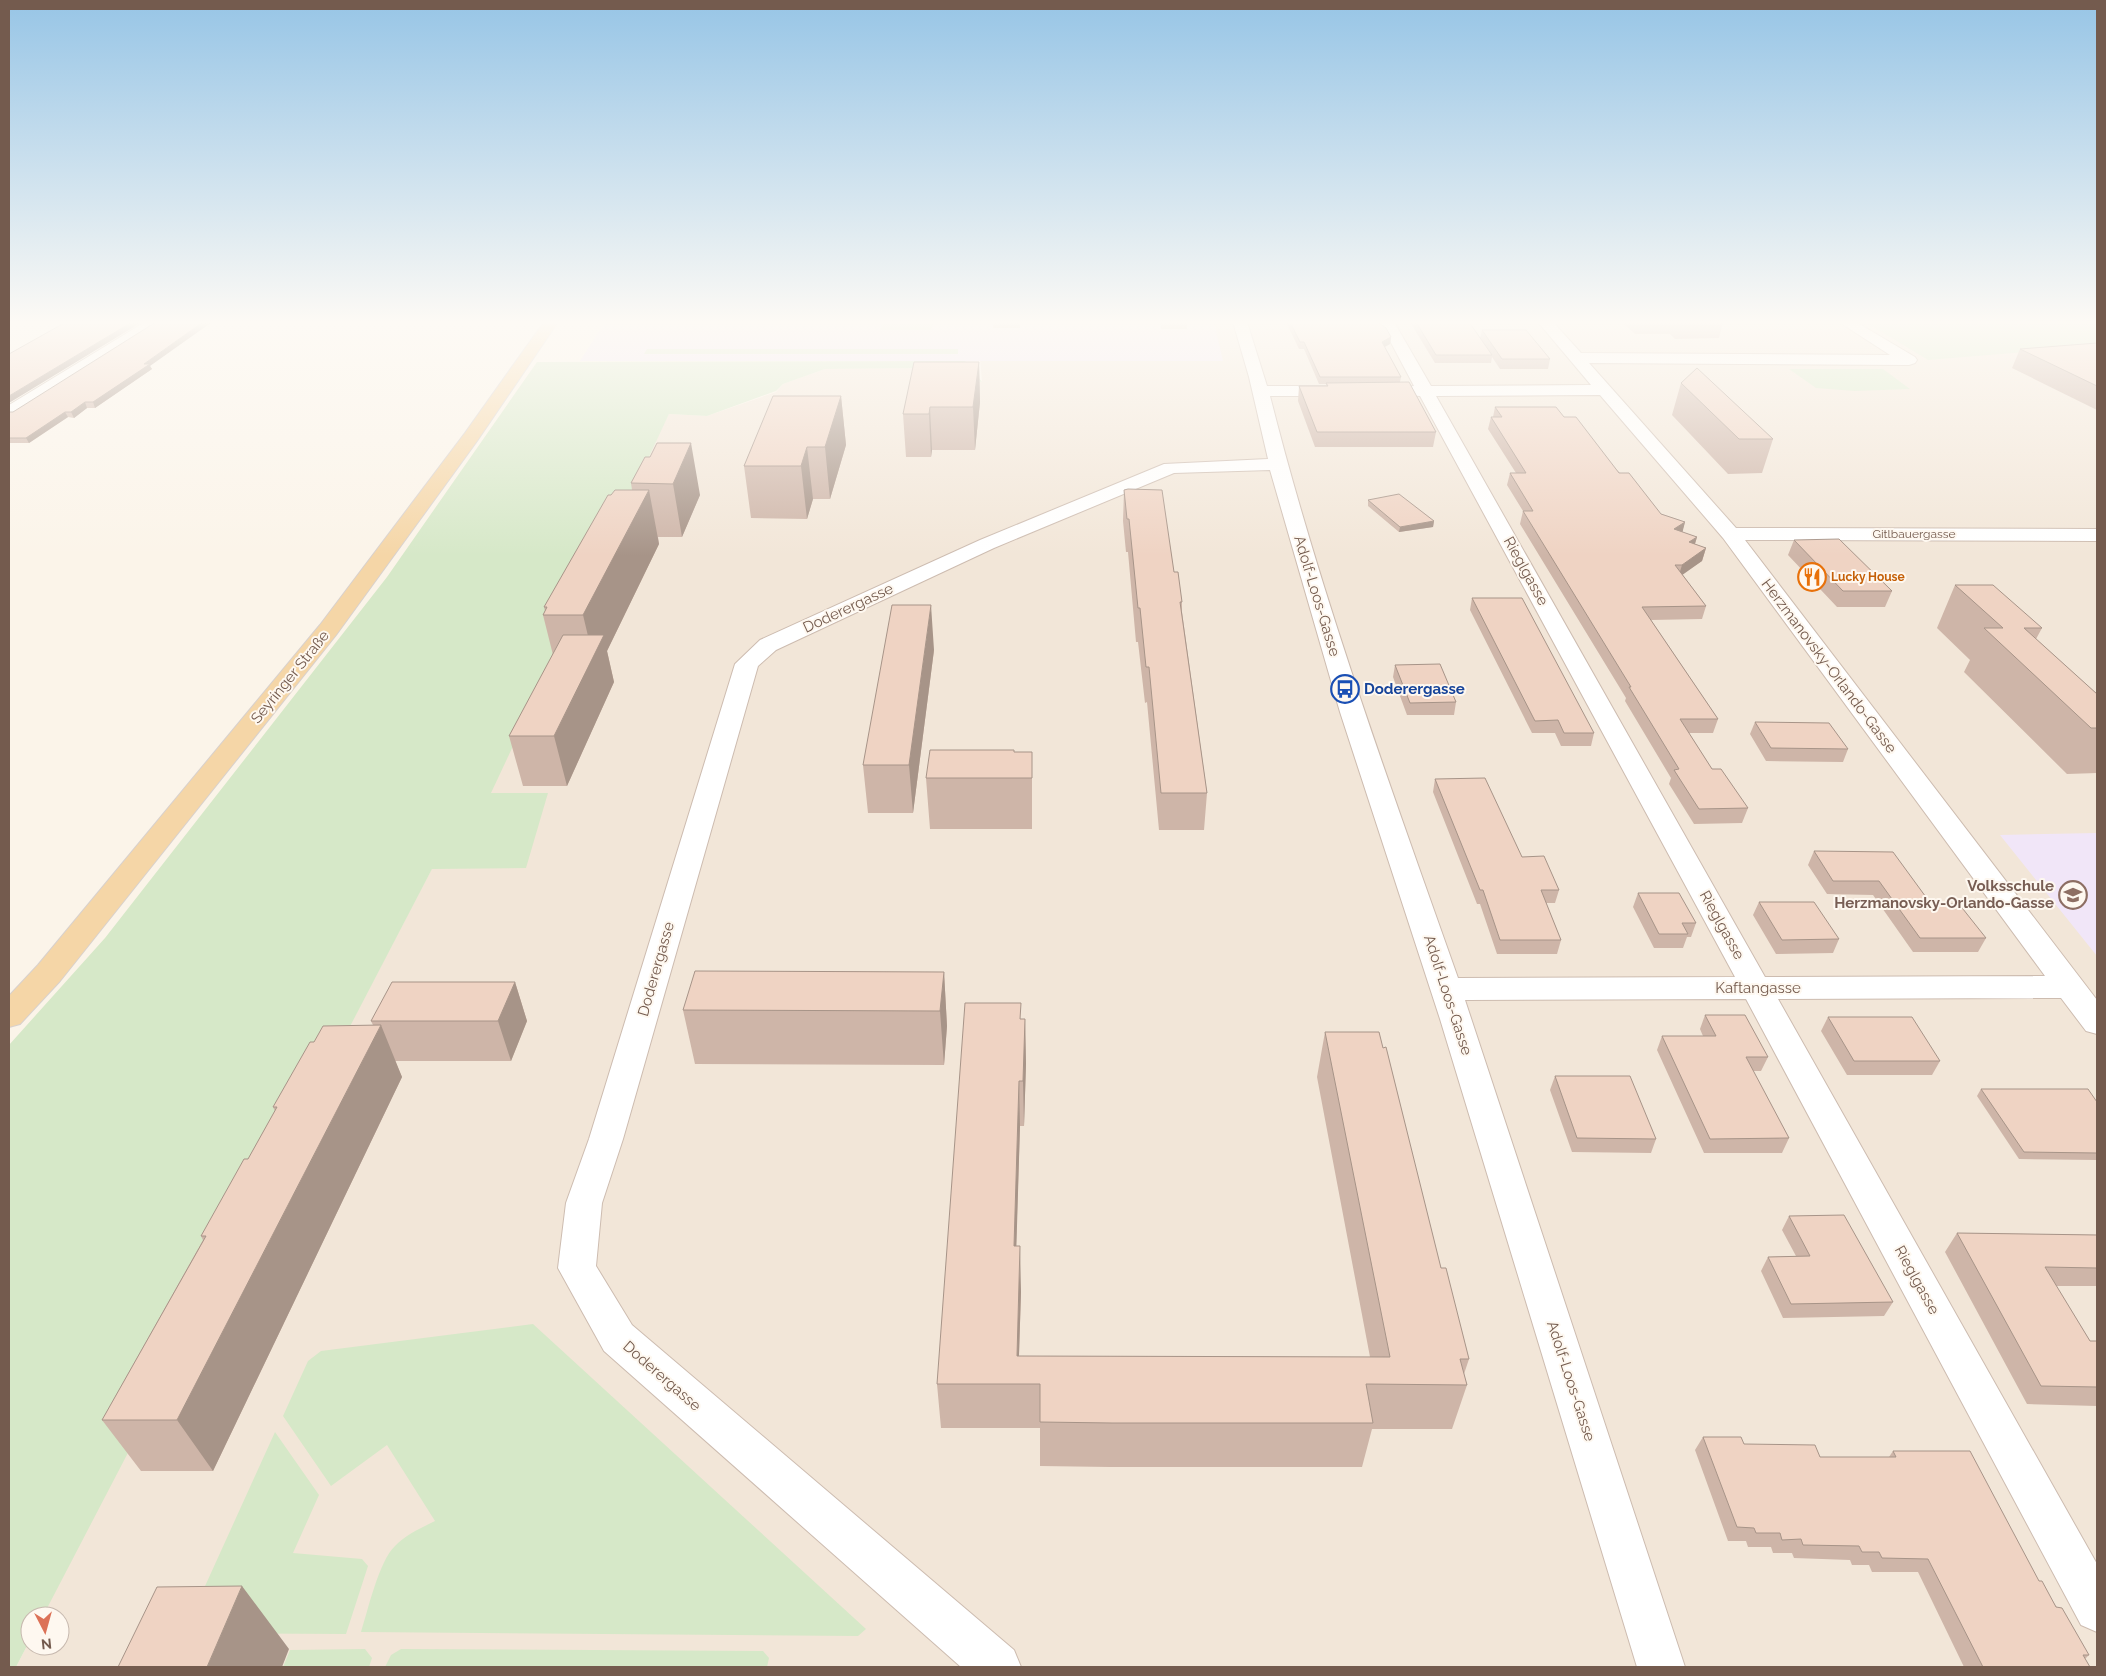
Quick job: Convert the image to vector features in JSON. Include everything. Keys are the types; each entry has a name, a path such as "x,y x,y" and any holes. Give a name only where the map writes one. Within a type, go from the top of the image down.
{"main road":[{"name":"Seyringer Straße","path":"9,1016 49,972 328,630 497,400"}],"street":[{"path":"9,412 28,400"},
{"name":"Adolf-Loos-Gasse","path":"1262,400 1278,464 1352,712 1446,988 1661,1667"},
{"name":"Rieglgasse","path":"1418,400 1756,988 2097,1609"},
{"name":"Herzmanovsky-Orlando-Gasse","path":"1613,400 1730,534 2097,1023"},
{"name":"Doderergasse","path":"997,1667 618,1338 577,1268 584,1203 606,1139 747,664 768,645 783,638 987,544 1171,468 1278,464"},
{"name":"Gitlbauergasse","path":"1730,534 2097,535"},
{"name":"Kaftangasse","path":"1446,988 2069,987"}],"shaded area":[{"path":"752,400 2097,400 2097,1667 16,1667 22,1656 70,1656 70,1606 47,1606 669,414 707,416"},
{"name":"Volksschule Herzmanovsky-Orlando-Gasse","path":"2097,833 2097,956 2000,835"}],"green space":[{"path":"510,400 751,400 707,416 669,414 491,793 548,793 526,868 432,869 48,1606 20,1606 20,1656 22,1656 16,1667 9,1667 9,1045 105,938 387,577"},
{"path":"533,1324 866,1629 858,1636 361,1632 379,1574 389,1553 404,1538 435,1521 387,1445 331,1486 283,1416 308,1361 321,1351"},
{"path":"275,1432 319,1495 293,1553 362,1559 368,1566 346,1634 191,1633 186,1628"},
{"path":"365,1649 372,1658 369,1667 283,1667 290,1650"},
{"path":"401,1649 763,1651 769,1658 767,1667 385,1667 391,1655"}],"building":[{"path":"32,400 96,400 85,402 71,412 65,412 26,438 9,438 9,412 13,412"},
{"path":"771,400 840,400 825,447 807,447 801,466 744,466"},
{"path":"906,400 974,400 973,407 930,407 929,414 903,414"},
{"path":"1305,400 1419,400 1436,432 1317,432"},
{"path":"1699,400 1731,400 1773,439 1739,439"},
{"path":"1495,407 1556,407 1564,417 1576,417 1619,473 1629,473 1661,514 1685,522 1674,529 1697,537 1689,542 1706,548 1682,565 1675,565 1706,606 1642,607 1718,719 1680,719 1712,769 1721,769 1748,808 1699,809 1674,770 1679,769 1523,511 1533,511 1510,473 1526,473 1491,417 1502,417"},
{"path":"657,443 691,443 673,484 631,483 645,457 650,457"},
{"path":"615,490 649,490 583,615 543,615 547,607 544,607 608,495 611,495"},
{"path":"1124,490 1162,490 1174,572 1178,572 1182,602 1180,602 1207,793 1161,793 1149,667 1146,667 1129,519 1127,519"},
{"path":"1399,494 1434,521 1400,527 1368,500"},
{"path":"1839,539 1892,591 1843,591 1794,540"},
{"path":"1955,585 1993,585 2042,628 2024,628 2097,694 2097,728 2091,728 1984,628 2003,628"},
{"path":"1472,598 1522,598 1594,733 1564,733 1558,720 1535,721"},
{"path":"892,605 931,605 909,765 863,765"},
{"path":"563,635 604,635 554,736 509,736"},
{"path":"1440,664 1456,702 1410,703 1395,665"},
{"path":"1755,722 1829,723 1848,749 1771,748"},
{"path":"930,750 1014,750 1014,752 1032,752 1032,778 926,778"},
{"path":"1485,778 1522,857 1544,856 1559,890 1541,890 1561,940 1500,940 1483,890 1480,890 1435,779"},
{"path":"1814,851 1893,852 1931,904 1959,904 1986,938 1920,938 1879,881 1833,881"},
{"path":"1638,893 1679,893 1696,923 1682,923 1688,934 1659,934"},
{"path":"1759,902 1814,902 1839,939 1782,940"},
{"path":"695,971 944,972 940,1011 683,1010"},
{"path":"392,982 515,982 498,1021 371,1021"},
{"path":"965,1003 1021,1003 1020,1019 1025,1019 1023,1081 1019,1081 1014,1246 1020,1246 1017,1356 1390,1357 1325,1032 1379,1032 1383,1048 1386,1047 1441,1268 1446,1268 1469,1359 1460,1359 1467,1385 1366,1384 1373,1423 1112,1423 1040,1422 1040,1384 937,1384"},
{"path":"1705,1015 1745,1015 1768,1057 1746,1057 1789,1138 1710,1139 1662,1036 1716,1036"},
{"path":"1828,1017 1912,1017 1940,1061 1854,1061"},
{"path":"381,1025 177,1420 102,1420 206,1236 201,1236 244,1159 248,1159 277,1107 273,1107 310,1042 314,1042 323,1026"},
{"path":"1555,1076 1630,1076 1656,1139 1577,1138"},
{"path":"1981,1089 2088,1089 2097,1102 2097,1153 2024,1152"},
{"path":"1844,1215 1893,1302 1791,1304 1768,1257 1810,1256 1789,1216"},
{"path":"1957,1233 2097,1235 2097,1268 2045,1267 2090,1341 2097,1341 2097,1387 2041,1386"},
{"path":"1703,1437 1741,1437 1744,1444 1815,1445 1820,1457 1896,1457 1893,1451 1970,1451 2039,1581 2042,1581 2056,1607 2062,1608 2089,1655 2083,1655 2090,1667 1983,1667 1928,1559 1882,1558 1879,1552 1862,1552 1859,1546 1803,1545 1801,1539 1782,1540 1780,1533 1756,1533 1754,1528 1737,1527"},
{"path":"242,1586 207,1667 118,1667 157,1587"}],"place":[{"name":"Lucky House","path":"1812,577"},
{"name":"Doderergasse","path":"1345,689"},
{"name":"Volksschule Herzmanovsky-Orlando-Gasse","path":"2073,895"}]}
